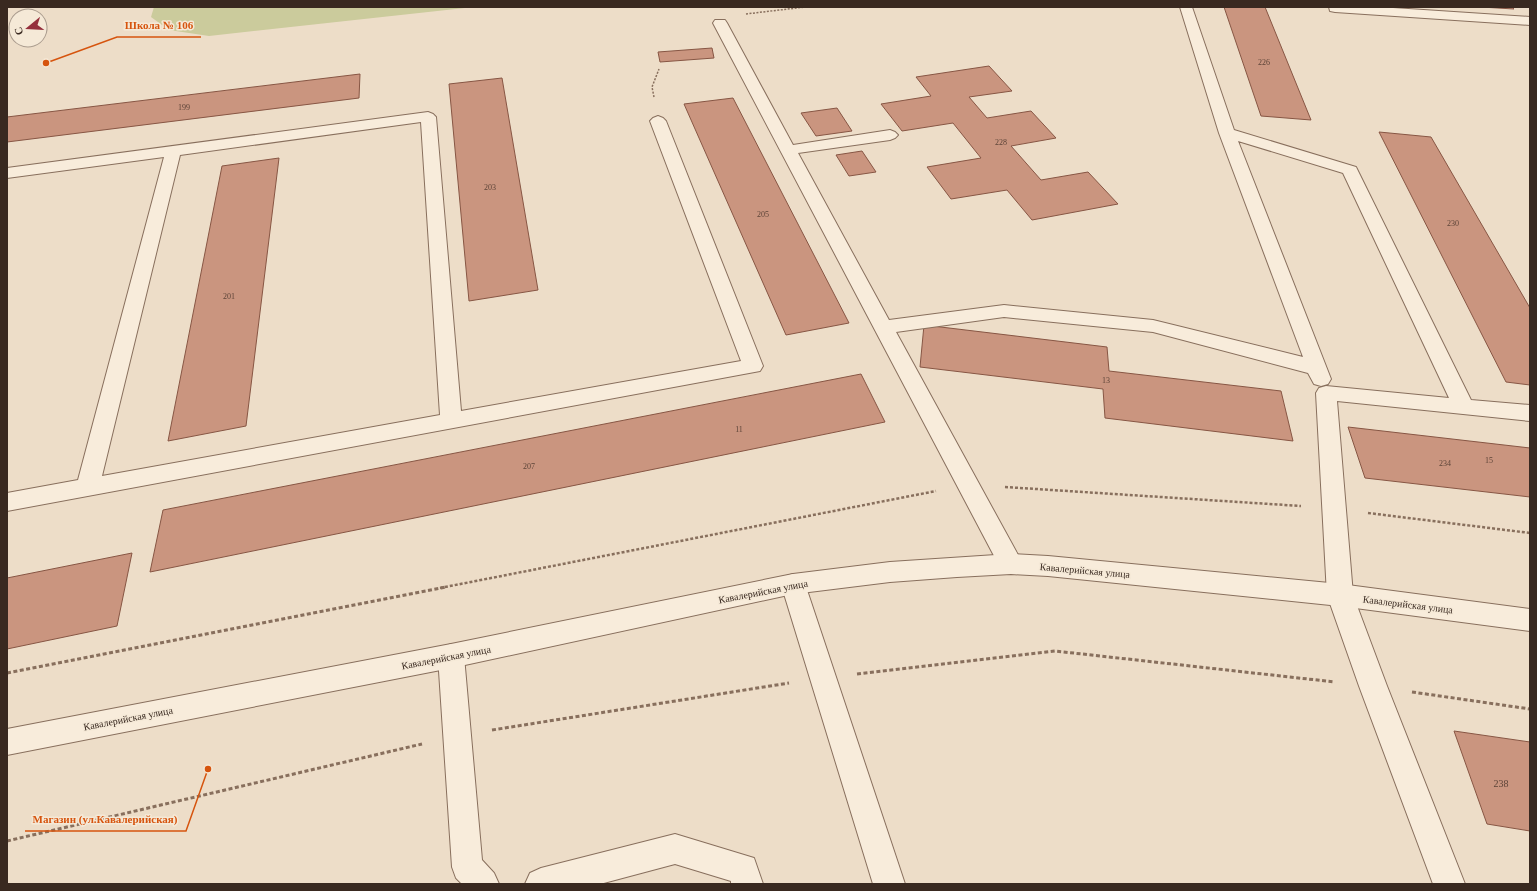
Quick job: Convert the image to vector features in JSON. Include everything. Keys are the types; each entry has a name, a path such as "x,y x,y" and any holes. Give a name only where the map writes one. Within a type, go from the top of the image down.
{"street":[{"path":"1186,7 1227,132 1326,393 1340,595 1373,686 1449,884"},
{"path":"1335,8 1530,21"},
{"path":"720,23 1011,564"},
{"path":"7,173 428,117 451,421"},
{"path":"7,502 753,366 658,121"},
{"path":"1227,132 1350,170 1464,406"},
{"path":"789,150 890,135"},
{"path":"88,487 173,150"},
{"path":"883,327 1004,311 1153,326 1317,368"},
{"path":"1326,393 1530,413"},
{"name":"Кавалерийская улица","path":"7,742 451,656 793,584 890,572 1011,564 1048,566 1340,595 1530,620"},
{"path":"793,584 889,884"},
{"path":"451,656 467,867 483,884"},
{"path":"541,884 675,849 743,869 747,884"}],"path":[{"path":"720,23 718,18 805,7"},
{"path":"7,673 968,485 1334,508 1530,533"},
{"path":"7,841 457,736 823,678 1055,652 1373,686 1530,709"}],"green space":[{"path":"154,7 474,7 209,36 169,30 151,17"}],"building":[{"path":"1224,7 1265,7 1311,120 1261,116"},
{"path":"1481,7 1512,7 1514,9"},
{"path":"712,48 714,58 660,62 658,52"},
{"path":"989,66 1012,91 969,97 987,118 1031,111 1056,138 1011,146 1041,180 1088,172 1118,204 1032,220 1007,190 951,199 927,167 981,158 953,123 902,131 881,104 931,96 916,77"},
{"path":"360,74 359,98 7,142 7,117"},
{"path":"502,78 538,290 469,301 449,84"},
{"path":"733,98 849,323 786,335 684,104"},
{"path":"837,108 852,131 816,136 801,113"},
{"path":"1379,132 1431,137 1530,308 1530,385 1506,382"},
{"path":"862,151 876,172 849,176 836,155"},
{"path":"279,158 246,426 168,441 222,166"},
{"path":"924,325 1107,347 1109,371 1281,391 1293,441 1105,418 1103,389 920,367"},
{"path":"861,374 885,422 150,572 163,510"},
{"path":"1348,427 1530,448 1530,497 1365,478"},
{"path":"132,553 117,626 7,649 7,578"},
{"path":"1454,731 1530,742 1530,831 1487,824"}],"place":[{"name":"Школа № 106","path":"46,63"},
{"name":"Магазин (ул.Кавалерийская)","path":"208,769"}]}
